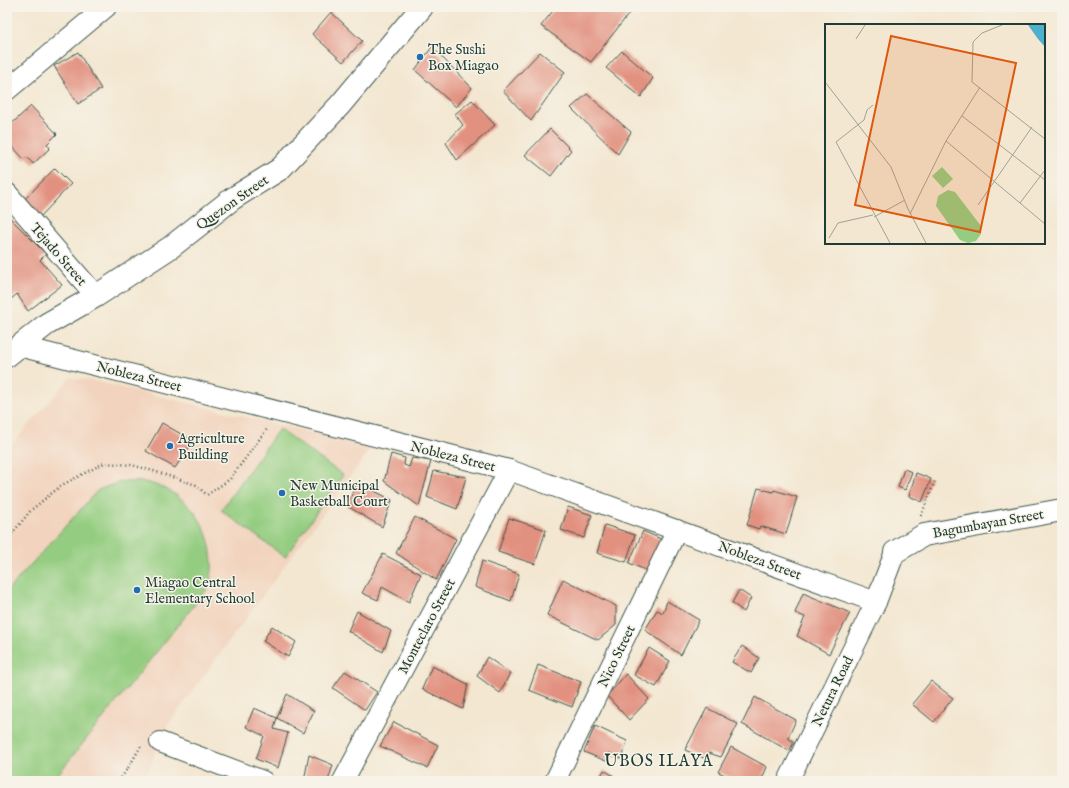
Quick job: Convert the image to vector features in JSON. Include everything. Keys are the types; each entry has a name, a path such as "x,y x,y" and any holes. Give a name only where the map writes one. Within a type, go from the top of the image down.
{"street":[{"path":"7,90 106,7"},
{"name":"Quezon Street","path":"13,351 47,324 96,296 171,247 232,199 280,169 340,105 422,7"},
{"name":"Tejado Street","path":"7,193 96,296"},
{"name":"Nobleza Street","path":"13,351 278,412 508,470 876,602"},
{"name":"Monteclaro Street","path":"343,781 508,470"},
{"name":"Bagumbayan Street","path":"903,547 924,535 1062,510"},
{"name":"Nico Street","path":"555,781 677,530"},
{"name":"Netura Road","path":"788,781 903,547"},
{"path":"160,742 262,781"}],"path":[{"path":"7,540 31,510 62,485 104,463 132,465 157,472 196,485 207,495 230,479 278,412"},
{"path":"903,547 935,481"},
{"path":"119,781 147,737 160,742"}],"shaded area":[{"name":"Miagao Central Elementary School","path":"70,378 95,381 372,447 164,730 144,781 7,781 7,450"}],"green space":[{"name":"New Municipal Basketball Court","path":"279,429 343,475 285,557 221,510"},
{"path":"120,482 145,482 159,486 184,501 193,511 201,522 207,535 210,549 212,570 208,588 59,773 50,781 7,781 7,591 98,490"}],"building":[{"path":"556,7 626,7 631,11 591,62 541,26"},
{"path":"331,12 362,41 343,62 312,34"},
{"path":"432,47 472,88 456,107 415,70"},
{"path":"622,51 653,78 641,97 606,68"},
{"path":"78,52 101,89 78,104 54,66"},
{"path":"540,52 565,72 531,121 503,91"},
{"path":"587,94 631,132 618,154 571,108"},
{"path":"472,100 495,125 457,160 446,143 463,125 455,114"},
{"path":"31,106 57,134 47,144 50,148 33,164 27,157 24,159 7,141 7,128"},
{"path":"550,129 571,150 551,176 525,155"},
{"path":"55,168 71,184 41,216 24,200"},
{"path":"7,215 46,254 40,260 62,285 28,311 17,294 9,301 7,298"},
{"name":"Agriculture Building","path":"162,423 193,441 175,468 146,451"},
{"path":"391,454 405,458 404,465 409,467 412,458 431,461 419,506 384,481"},
{"path":"904,469 912,472 905,490 898,487"},
{"path":"434,471 466,477 457,509 427,497"},
{"path":"916,473 931,479 922,502 909,496"},
{"path":"357,482 392,500 382,527 347,506"},
{"path":"758,488 773,492 774,490 797,497 786,534 760,526 759,529 747,525"},
{"path":"568,507 592,515 584,538 561,530"},
{"path":"415,517 456,539 436,580 396,553"},
{"path":"509,518 546,530 535,564 498,552"},
{"path":"605,525 635,535 626,562 597,553"},
{"path":"643,531 663,540 650,572 629,563"},
{"path":"383,554 421,574 409,602 382,587 378,600 362,593"},
{"path":"482,561 519,574 511,601 475,587"},
{"path":"563,579 616,606 616,625 598,640 547,615"},
{"path":"739,590 751,598 744,612 732,603"},
{"path":"803,593 850,613 829,654 797,636 805,617 795,613"},
{"path":"667,601 699,620 681,655 645,630 657,610 663,613"},
{"path":"357,611 391,631 383,652 348,631"},
{"path":"272,626 296,642 288,657 263,641"},
{"path":"742,646 759,658 751,673 732,662"},
{"path":"649,648 670,661 656,687 634,675"},
{"path":"487,657 510,673 500,693 477,676"},
{"path":"538,665 581,682 572,707 529,690"},
{"path":"432,666 468,684 463,709 422,689"},
{"path":"345,671 377,692 365,710 333,688"},
{"path":"626,674 649,699 629,720 607,696"},
{"path":"931,681 953,698 934,722 912,704"},
{"path":"287,694 314,711 303,733 277,718"},
{"path":"755,697 796,720 788,738 794,742 789,751 742,724"},
{"path":"254,708 277,718 274,729 288,733 278,768 256,759 264,736 246,727"},
{"path":"707,708 738,724 721,757 709,753 706,759 685,750"},
{"path":"394,722 438,745 427,768 380,746"},
{"path":"595,726 627,741 622,759 609,753 606,761 584,752"},
{"path":"731,747 767,767 761,781 739,781 718,772"},
{"path":"309,755 333,765 328,781 304,781"},
{"path":"604,770 622,781 598,781"},
{"path":"717,777 725,781 716,781"}],"place":[{"name":"The Sushi Box Miagao","path":"420,57"},
{"name":"Agriculture Building","path":"170,446"},
{"name":"New Municipal Basketball Court","path":"282,493"},
{"name":"Miagao Central Elementary School","path":"137,590"}],"district":[{"name":"UBOS ILAYA","path":"659,760"}]}
